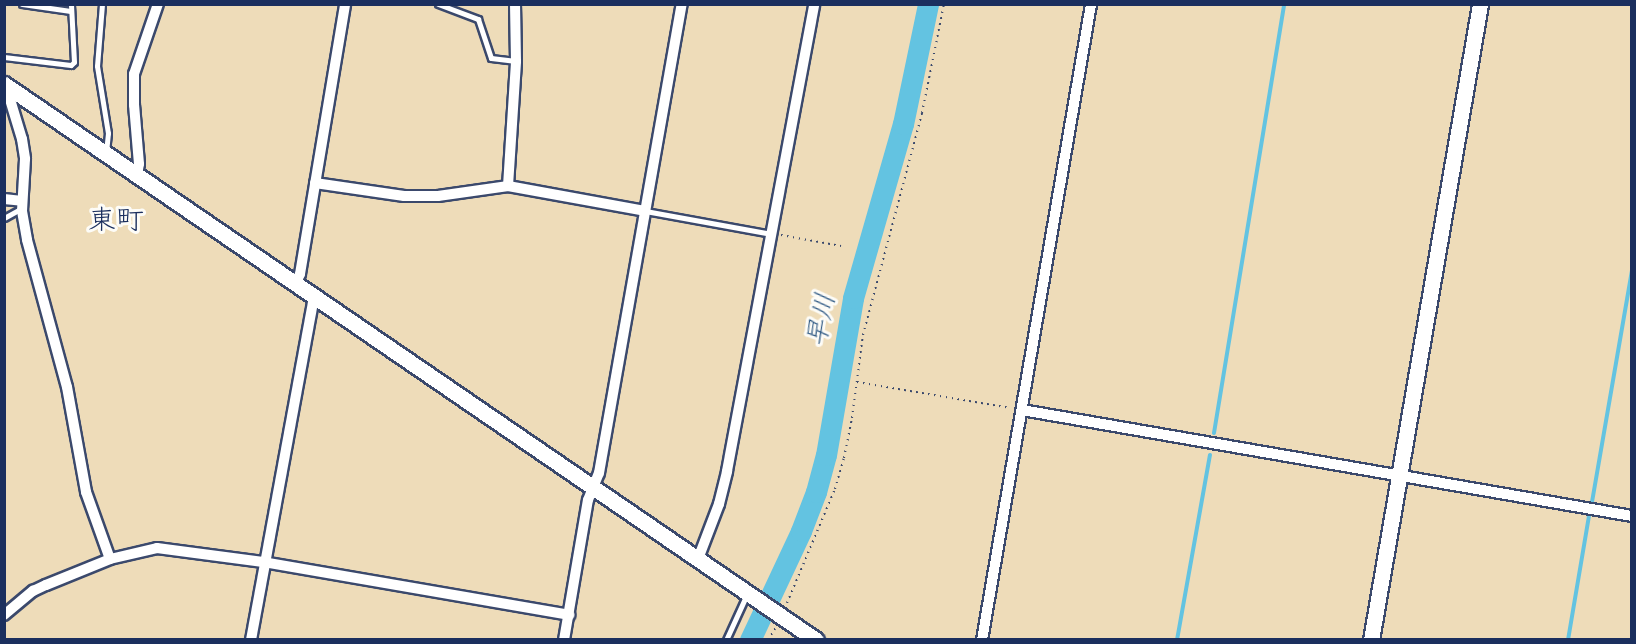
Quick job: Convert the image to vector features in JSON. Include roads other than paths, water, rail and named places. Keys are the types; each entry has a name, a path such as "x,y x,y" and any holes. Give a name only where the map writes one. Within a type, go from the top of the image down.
{"street":[{"path":"137,175 139,164 134,74 158,4"},
{"path":"296,282 300,274 345,4"},
{"path":"508,186 516,61 515,4"},
{"path":"564,639 588,501 599,473 682,4"},
{"path":"698,559 723,488 813,4"},
{"path":"982,639 1091,4"},
{"path":"1371,639 1480,4"},
{"path":"8,86 816,639"},
{"path":"8,86 24,150 22,205 33,267 67,387 84,484 110,559"},
{"path":"315,183 404,196 438,196 508,186 645,211"},
{"path":"4,199 22,205"},
{"path":"251,639 314,296"},
{"path":"1022,410 1632,516"},
{"path":"4,615 33,591 110,559 157,548 264,562 569,615"}],"lane":[{"path":"4,57 71,65 74,62 71,8 22,4"},
{"path":"102,4 97,66 108,133 106,153"},
{"path":"438,4 478,19 491,58 516,61"},
{"path":"4,218 22,205"},
{"path":"645,211 772,234"},
{"path":"726,639 749,594"}],"waterway":[{"name":"早川","path":"750,640 801,531 816,492 826,455 853,298 903,124 928,4"},
{"path":"1214,433 1284,4"},
{"path":"1592,502 1632,270"},
{"path":"1177,640 1210,455"},
{"path":"1568,640 1589,516"}],"district":[{"name":"東町","path":"116,220"}]}
